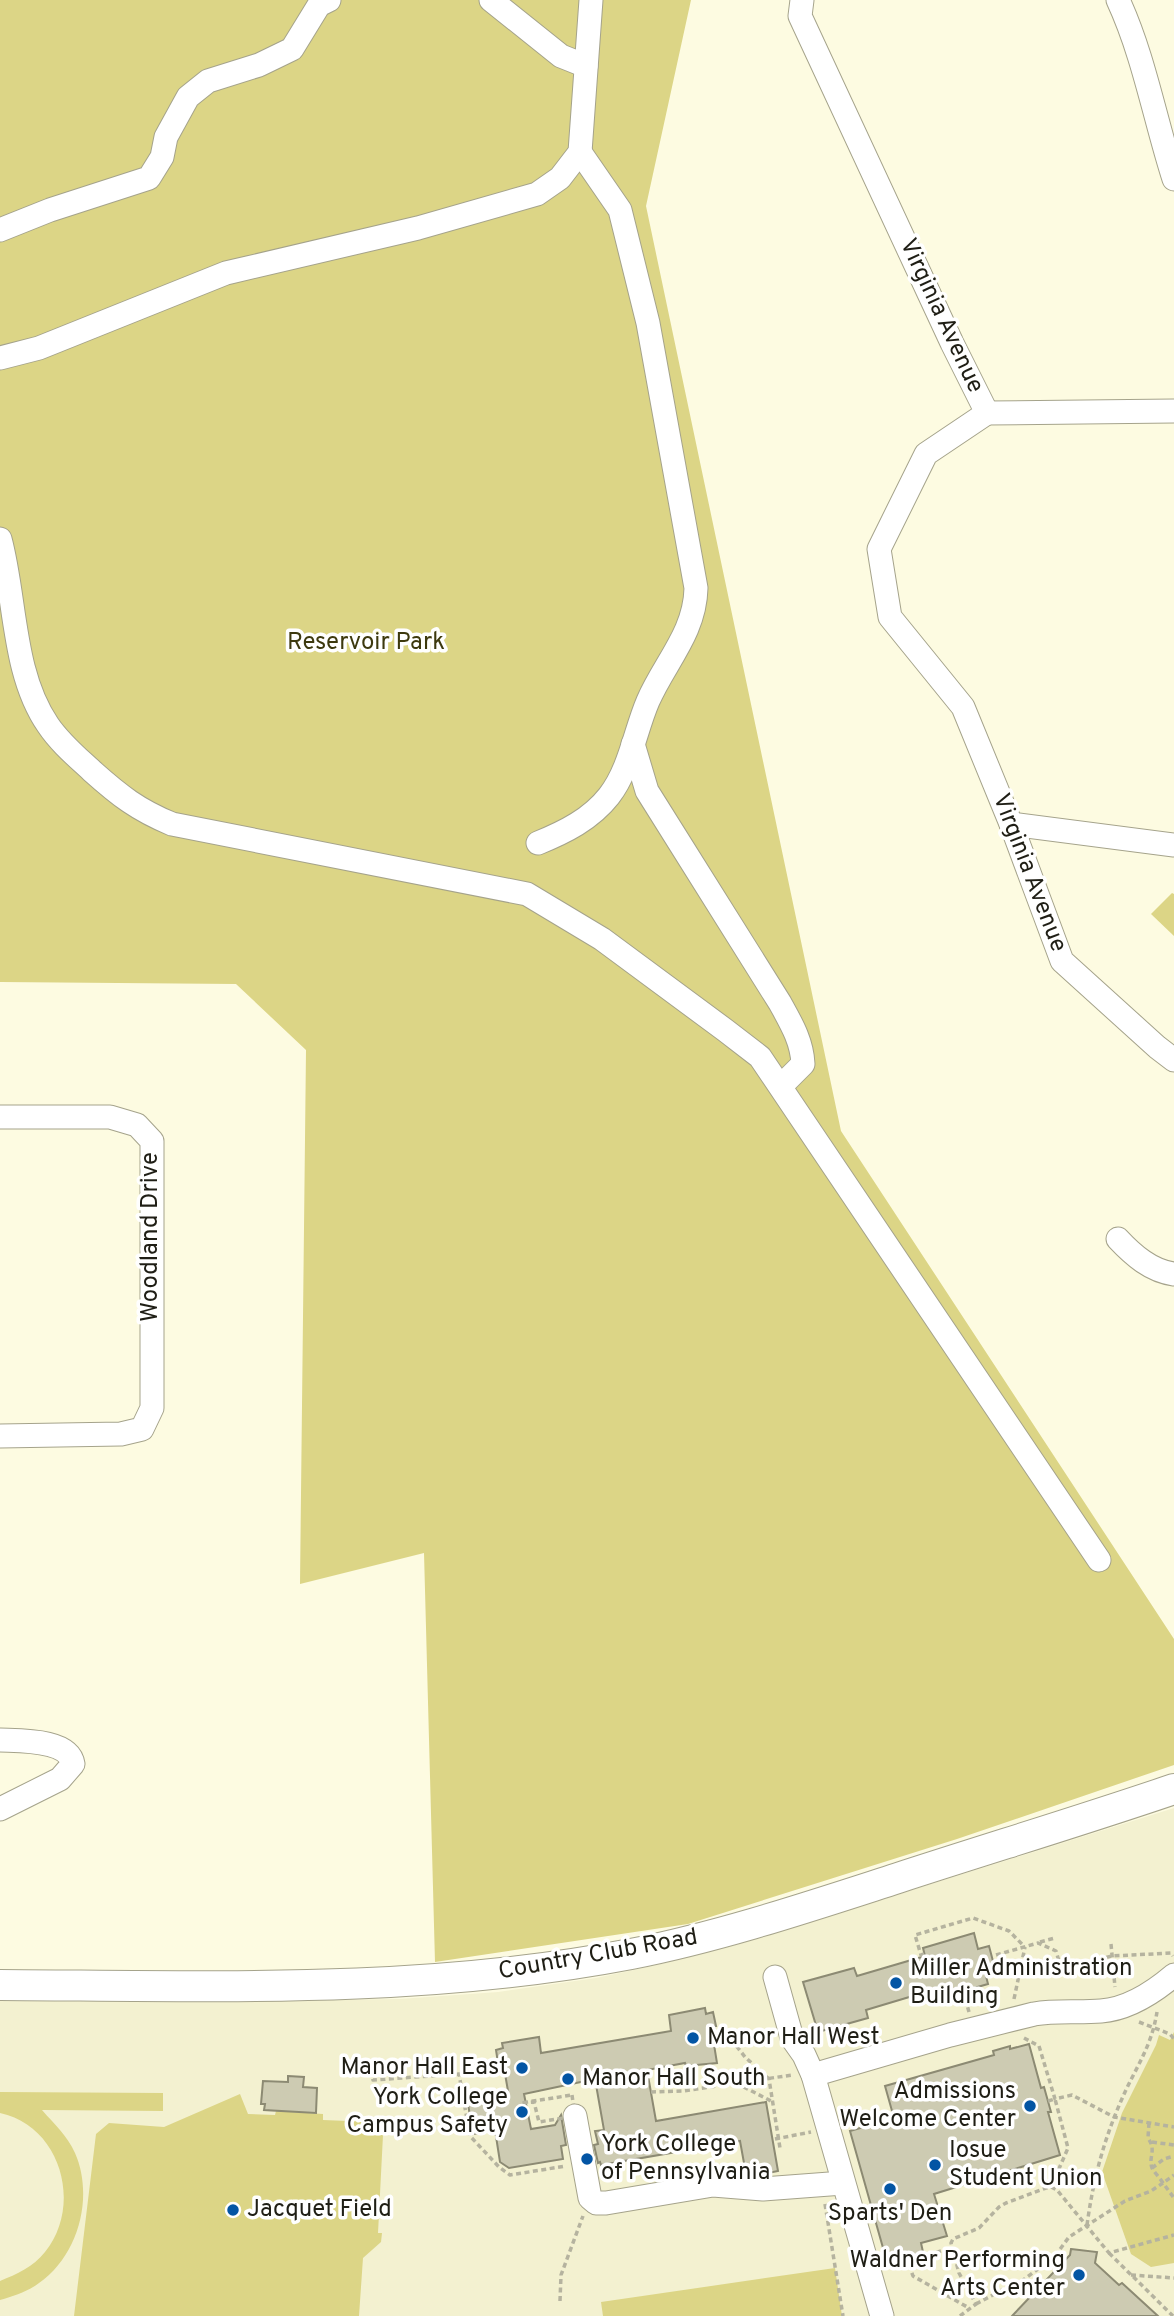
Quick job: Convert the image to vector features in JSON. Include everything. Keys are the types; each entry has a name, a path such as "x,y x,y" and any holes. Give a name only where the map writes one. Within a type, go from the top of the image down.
{"main road":[{"name":"Country Club Road","path":"0,1985 358,1985 430,1981 528,1970 633,1953 732,1929 1172,1797"}],"street":[{"path":"0,230 149,177 162,156 166,137 188,97 208,81 259,65 292,49 319,5 329,0"},
{"path":"491,0 561,56 586,66"},
{"path":"0,358 39,348 226,273 418,228 537,194 559,178 580,152 591,0"},
{"name":"Virginia Avenue","path":"802,0 800,16 987,414 926,454 879,550 890,617 964,707 1062,961 1174,1060"},
{"path":"1118,0 1131,29 1158,131 1174,179"},
{"path":"538,843 567,831 589,816 610,795 625,767 649,699 696,608 696,588 648,323 620,210 580,152"},
{"path":"987,414 1174,411"},
{"path":"0,540 13,618 35,703 48,726 71,752 118,794 144,812 172,824 527,894 602,939 760,1057 1099,1560"},
{"path":"632,744 647,791 795,1031 802,1050 803,1064 781,1086"},
{"path":"1011,824 1174,845"},
{"name":"Woodland Drive","path":"0,1117 110,1117 137,1125 152,1141 152,1408 142,1429 121,1434 0,1436"},
{"path":"1118,1239 1132,1254 1151,1266 1174,1274"},
{"path":"0,1740 40,1742 65,1751 72,1756 73,1764 60,1779 0,1809"},
{"path":"804,2073 1048,2011 1112,2010 1140,1998 1174,1975"},
{"path":"775,1977 792,2039 804,2055 804,2073 834,2189 882,2316"},
{"path":"575,2116 590,2197 596,2203 713,2185 763,2189 834,2189"}],"path":[{"path":"925,1954 921,1955 915,1936 973,1918 1009,1931 1025,1947"},
{"path":"1020,1971 1006,1963 999,1954 1055,1938"},
{"path":"1038,1943 1056,1951 1061,1968 1112,1956 1171,1953 1174,1958"},
{"path":"1111,1944 1116,1992"},
{"path":"1015,1994 1025,1947"},
{"path":"962,1992 970,2017"},
{"path":"1087,2225 1097,2168 1114,2117 1149,2048 1157,2010"},
{"path":"1135,2021 1170,2034 1174,2039"},
{"path":"1170,2034 1174,2026"},
{"path":"712,2030 723,2029 745,2057 769,2079 776,2139 780,2148"},
{"path":"1022,2037 1039,2046 1068,2148 1051,2188"},
{"path":"371,2062 373,2080 459,2074 470,2136 510,2175 573,2165"},
{"path":"651,2092 683,2091 804,2073"},
{"path":"735,2083 772,2101"},
{"path":"572,2095 575,2116 539,2122 534,2102 521,2103 572,2095"},
{"path":"1048,2101 1072,2095 1114,2117 1174,2127"},
{"path":"1149,2123 1148,2138 1154,2152 1152,2168 1174,2198"},
{"path":"776,2139 803,2135"},
{"path":"1151,2141 1174,2145"},
{"path":"1152,2168 1164,2159 1174,2156"},
{"path":"960,2316 1002,2290 1014,2287 1055,2256 1069,2237 1087,2225 1125,2201 1151,2191 1174,2175"},
{"path":"976,2304 959,2273 951,2243 953,2239 979,2228 992,2213 1006,2203 1051,2188 1057,2190 1109,2253 1173,2316"},
{"path":"834,2189 843,2316"},
{"path":"560,2301 561,2275 583,2209"},
{"path":"1109,2253 1174,2235"},
{"path":"887,2266 952,2248"},
{"path":"906,2259 913,2276 969,2308"},
{"path":"1129,2274 1174,2278"}],"shaded area":[{"name":"York College of Pennsylvania","path":"1174,1808 1174,2316 0,2316 0,2000 184,2002 399,1999 498,1992 596,1978 739,1944"}],"green space":[{"name":"Reservoir Park","path":"0,0 691,0 646,206 841,1131 1174,1639 1174,1765 957,1839 688,1924 435,1962 424,1553 300,1584 306,1050 236,984 0,982"},
{"path":"1174,894 1174,936 1151,914"},
{"path":"1174,2032 1174,2263 1151,2267 1131,2254 1102,2172 1122,2113 1159,2035 1170,2040"},
{"path":"0,2092 163,2093 163,2111 42,2110 60,2130 75,2153 81,2170 83,2206 73,2241 53,2271 30,2289 0,2300 0,2281 19,2273 45,2252 56,2233 63,2212 64,2191 60,2170 51,2150 38,2134 21,2121 0,2113"},
{"name":"Jacquet Field","path":"240,2094 248,2114 275,2115 276,2111 323,2114 323,2120 373,2122 383,2135 378,2233 382,2233 381,2242 363,2258 359,2316 74,2316 96,2134 109,2123 164,2127"},
{"path":"835,2268 842,2316 603,2316 601,2302"}],"building":[{"name":"Miller Administration Building","path":"974,1933 978,1949 989,1946 994,1965 984,1968 988,1984 939,1998 936,1989 866,2010 868,2018 818,2032 803,1982 854,1968 857,1976 925,1956 923,1948"},
{"path":"705,2008 706,2014 713,2012 716,2026 711,2026 717,2063 686,2066 685,2063 647,2070 656,2121 766,2102 778,2171 758,2175 746,2174 740,2141 601,2165 598,2163 594,2145 598,2144 595,2131 604,2130 595,2079 524,2094 531,2129 555,2125 561,2115 566,2145 561,2146 563,2159 509,2168 500,2162 495,2130 473,2134 467,2098 508,2091 503,2062 498,2063 496,2050 503,2048 502,2043 539,2037 541,2053 671,2031 669,2015"},
{"name":"Iosue Student Union","path":"1029,2044 1041,2088 1044,2087 1051,2112 1048,2112 1060,2155 934,2194 947,2236 921,2243 923,2252 887,2262 850,2131 894,2118 885,2086 994,2055 993,2051 1010,2046 1010,2049"},
{"path":"288,2076 304,2077 303,2087 317,2088 316,2113 264,2110 265,2104 261,2104 263,2081 288,2082"},
{"name":"Waldner Performing Arts Center","path":"1071,2249 1097,2252 1095,2263 1158,2316 1012,2316 1070,2255"}],"place":[{"name":"Miller Administration Building","path":"896,1983"},
{"name":"Manor Hall West","path":"693,2038"},
{"name":"Manor Hall East","path":"522,2068"},
{"name":"Manor Hall South","path":"568,2079"},
{"name":"Admissions Welcome Center","path":"1030,2106"},
{"name":"York College Campus Safety","path":"522,2112"},
{"name":"York College of Pennsylvania","path":"587,2159"},
{"name":"Iosue Student Union","path":"935,2165"},
{"name":"Sparts' Den","path":"890,2189"},
{"name":"Jacquet Field","path":"233,2210"},
{"name":"Waldner Performing Arts Center","path":"1079,2275"}]}
